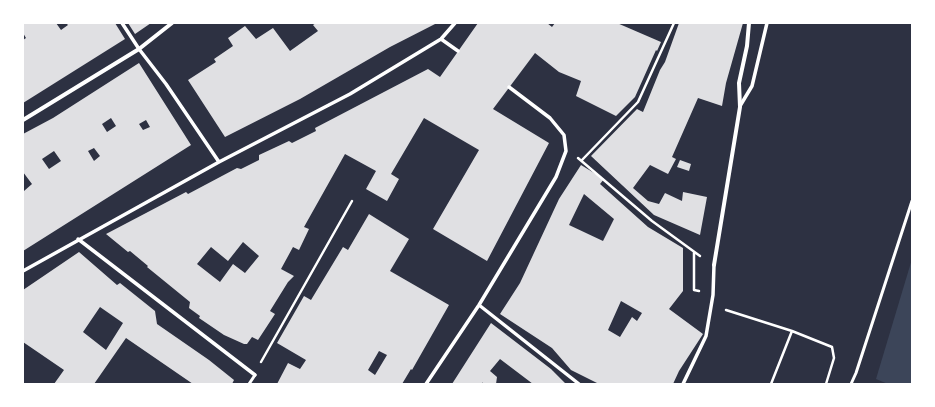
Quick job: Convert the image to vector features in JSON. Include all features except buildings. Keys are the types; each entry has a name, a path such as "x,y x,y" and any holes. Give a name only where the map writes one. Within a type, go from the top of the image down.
{"street":[{"path":"122,23 219,162"},
{"path":"23,120 139,49 172,23"},
{"path":"23,271 78,239 219,162 350,94 441,39 455,23"},
{"path":"683,384 706,336 711,306 714,265 740,107 739,83 747,46 749,23"},
{"path":"740,107 752,86 767,23"},
{"path":"441,39 458,51"},
{"path":"426,384 479,304 556,178 566,151 564,135 550,118 509,87"},
{"path":"78,239 255,375"},
{"path":"479,304 579,384"}],"lane":[{"path":"851,384 856,373 912,201"},
{"path":"249,384 255,375"}],"path":[{"path":"582,160 638,102 674,23"},
{"path":"566,151 582,160 652,221 714,265"},
{"path":"255,375 266,351 352,200"},
{"path":"711,306 792,331 832,347 834,358 826,384"},
{"path":"771,384 792,331"}],"shaded area":[{"path":"912,259 912,384 888,384 876,379"}]}
